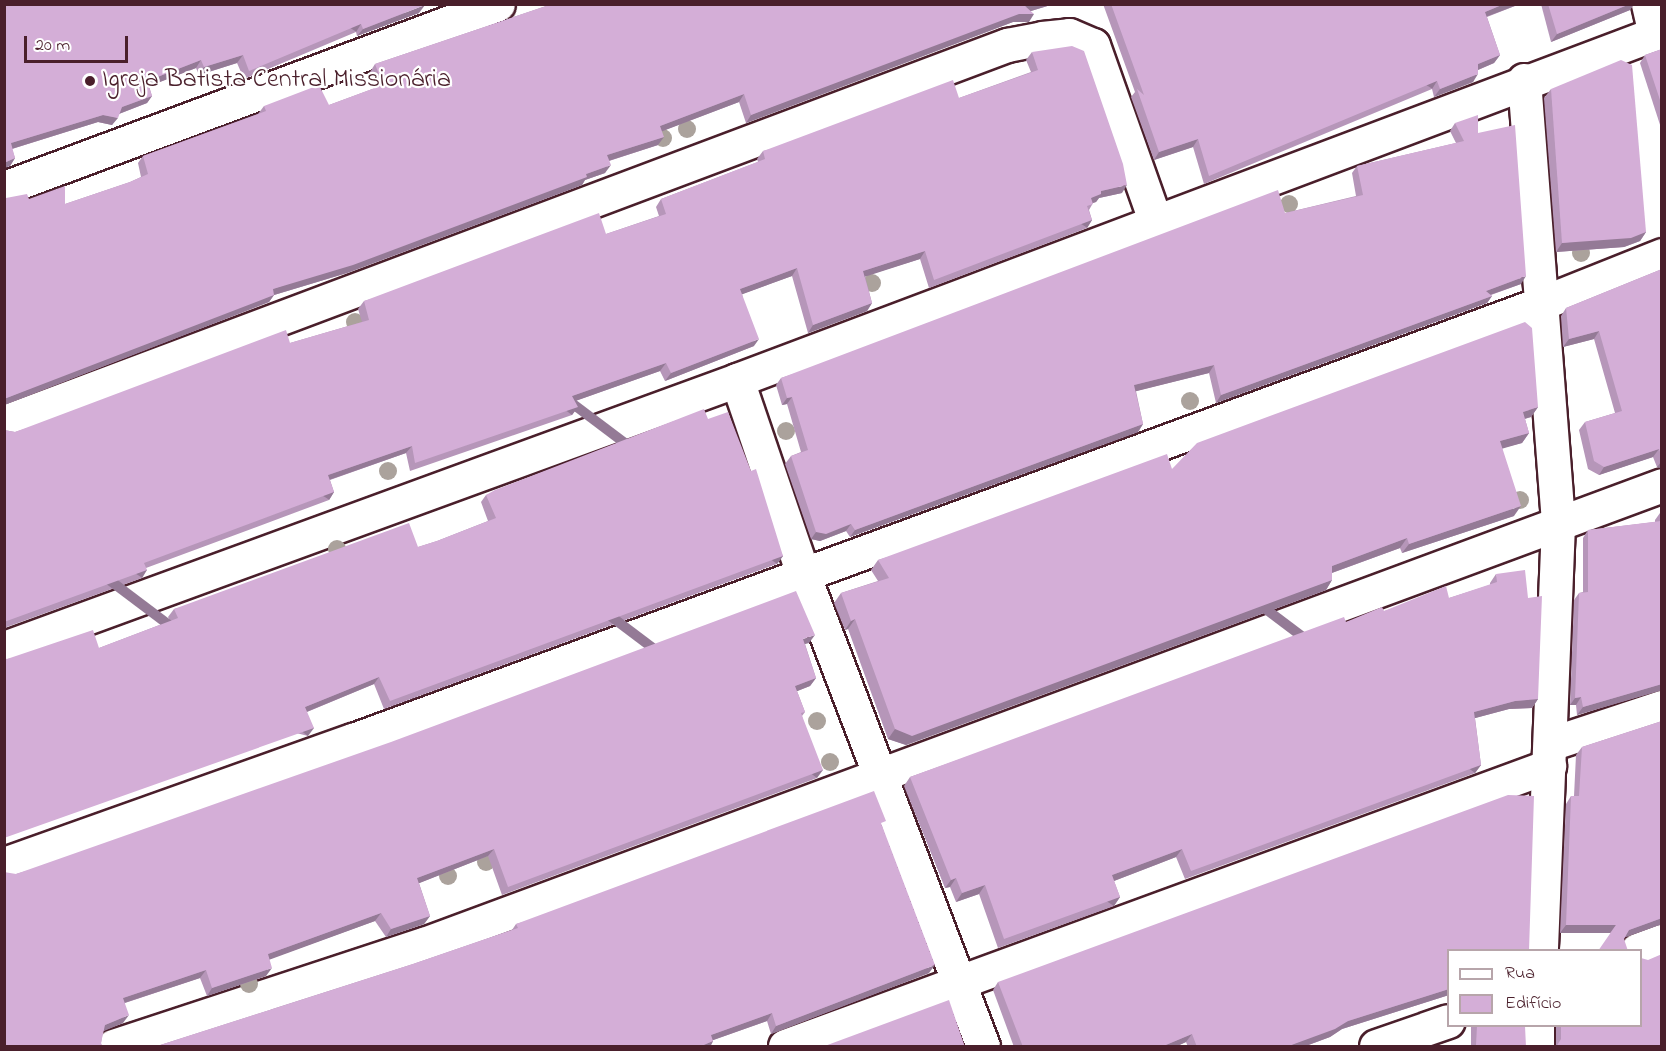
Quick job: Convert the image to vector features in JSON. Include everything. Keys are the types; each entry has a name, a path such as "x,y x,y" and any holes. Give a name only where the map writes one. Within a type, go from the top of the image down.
{"street":[{"path":"4,188 498,4"},
{"path":"4,648 737,380 1156,223 1524,80 1655,23"},
{"path":"4,422 1007,45 1042,38 1069,35 1093,45 1156,223"},
{"path":"1524,80 1558,524 1540,949"},
{"path":"4,864 1542,303 1662,255"},
{"path":"737,380 803,574 983,1047"},
{"path":"113,1047 424,944 879,778 1662,485"},
{"path":"785,1047 1550,755 1662,707"},
{"path":"1642,949 1662,941"},
{"path":"1376,1047 1447,1022"},
{"path":"1537,1027 1537,1047"}],"building":[{"path":"4,4 425,5 363,29 361,24 249,71 243,55 204,67 201,60 147,81 152,96 122,107 118,118 103,115 11,143 15,158 4,163"},
{"path":"552,4 1032,4 1025,6 1034,14 1019,14 751,115 744,94 660,126 664,137 607,155 611,165 586,174 587,177 353,265 273,289 274,295 4,399 4,198 27,194 29,199 65,186 65,204 130,182 148,174 143,156 266,111 264,106 319,85 329,105 383,85 375,64"},
{"path":"1111,4 1504,4 1485,12 1500,55 1478,64 1478,74 1440,89 1437,81 1209,176 1198,139 1159,152 1137,89 1144,95"},
{"path":"1548,4 1630,4 1557,34"},
{"path":"1072,46 1084,51 1123,164 1127,185 1101,191 1101,194 1091,198 1093,204 1087,206 1092,220 934,280 925,251 863,271 872,303 813,325 797,268 740,289 759,339 671,373 666,363 572,396 578,407 415,463 412,446 328,475 334,492 144,563 147,570 4,622 4,430 15,432 286,330 290,343 369,320 364,301 599,213 606,234 666,214 661,199 765,159 763,151 953,80 959,98 1038,70 1032,52"},
{"path":"1662,49 1662,106 1645,55"},
{"path":"1621,60 1632,65 1646,232 1631,238 1562,243 1551,89"},
{"path":"1478,115 1478,133 1515,125 1526,276 1486,291 1492,296 1221,395 1214,365 1134,385 1143,424 855,530 851,524 826,534 816,532 791,456 808,450 792,397 787,398 781,378 1278,190 1285,213 1363,195 1357,166 1464,141 1455,123"},
{"path":"1662,269 1662,457 1659,449 1604,467 1594,461 1585,422 1622,411 1599,331 1569,339 1566,308"},
{"path":"1525,322 1532,328 1538,407 1523,412 1529,433 1500,441 1521,506 1409,544 1407,538 1332,566 1332,580 912,736 895,729 855,619 851,621 841,593 889,578 878,560 1167,454 1172,469 1197,443"},
{"path":"704,409 708,419 728,412 751,471 756,469 783,556 390,701 379,677 305,707 314,728 4,838 4,658 7,659 93,630 99,648 178,618 174,609 409,523 418,547 437,541 496,518 486,495 495,490"},
{"path":"1662,512 1662,684 1583,707 1581,697 1575,698 1579,593 1588,592 1588,530 1661,521 1660,513"},
{"path":"1525,570 1528,598 1542,596 1538,699 1515,701 1474,712 1481,765 1191,871 1182,849 1112,875 1120,897 1004,939 985,885 962,893 956,878 951,880 910,777 1344,617 1346,622 1382,607 1384,611 1446,586 1449,598 1497,582 1496,574"},
{"path":"796,591 815,635 803,639 816,678 795,686 805,712 801,713 823,770 508,887 494,849 417,878 430,916 391,929 381,913 268,954 272,968 212,988 206,970 123,998 129,1015 105,1025 101,1043 103,1047 4,1047 4,872 16,874 391,742"},
{"path":"1662,721 1662,918 1629,930 1624,939 1627,949 1599,949 1616,925 1566,925 1571,796 1579,796 1582,747"},
{"path":"874,791 886,821 881,823 935,965 776,1026 772,1013 711,1035 713,1041 699,1047 154,1047 518,928 516,924"},
{"path":"1508,795 1534,796 1529,949 1447,949 1447,990 1348,1021 1335,1029 1286,1047 1197,1047 1192,1034 1161,1047 1023,1047 998,982"},
{"path":"1662,954 1662,1047 1556,1047 1561,1039 1561,1027 1642,1027 1642,958 1648,960"},
{"path":"949,1000 965,1047 822,1047"},
{"path":"1477,1027 1525,1027 1526,1047 1469,1047 1476,1045"}],"place":[{"name":"Igreja Batista Central Missionária","path":"90,81"}]}
